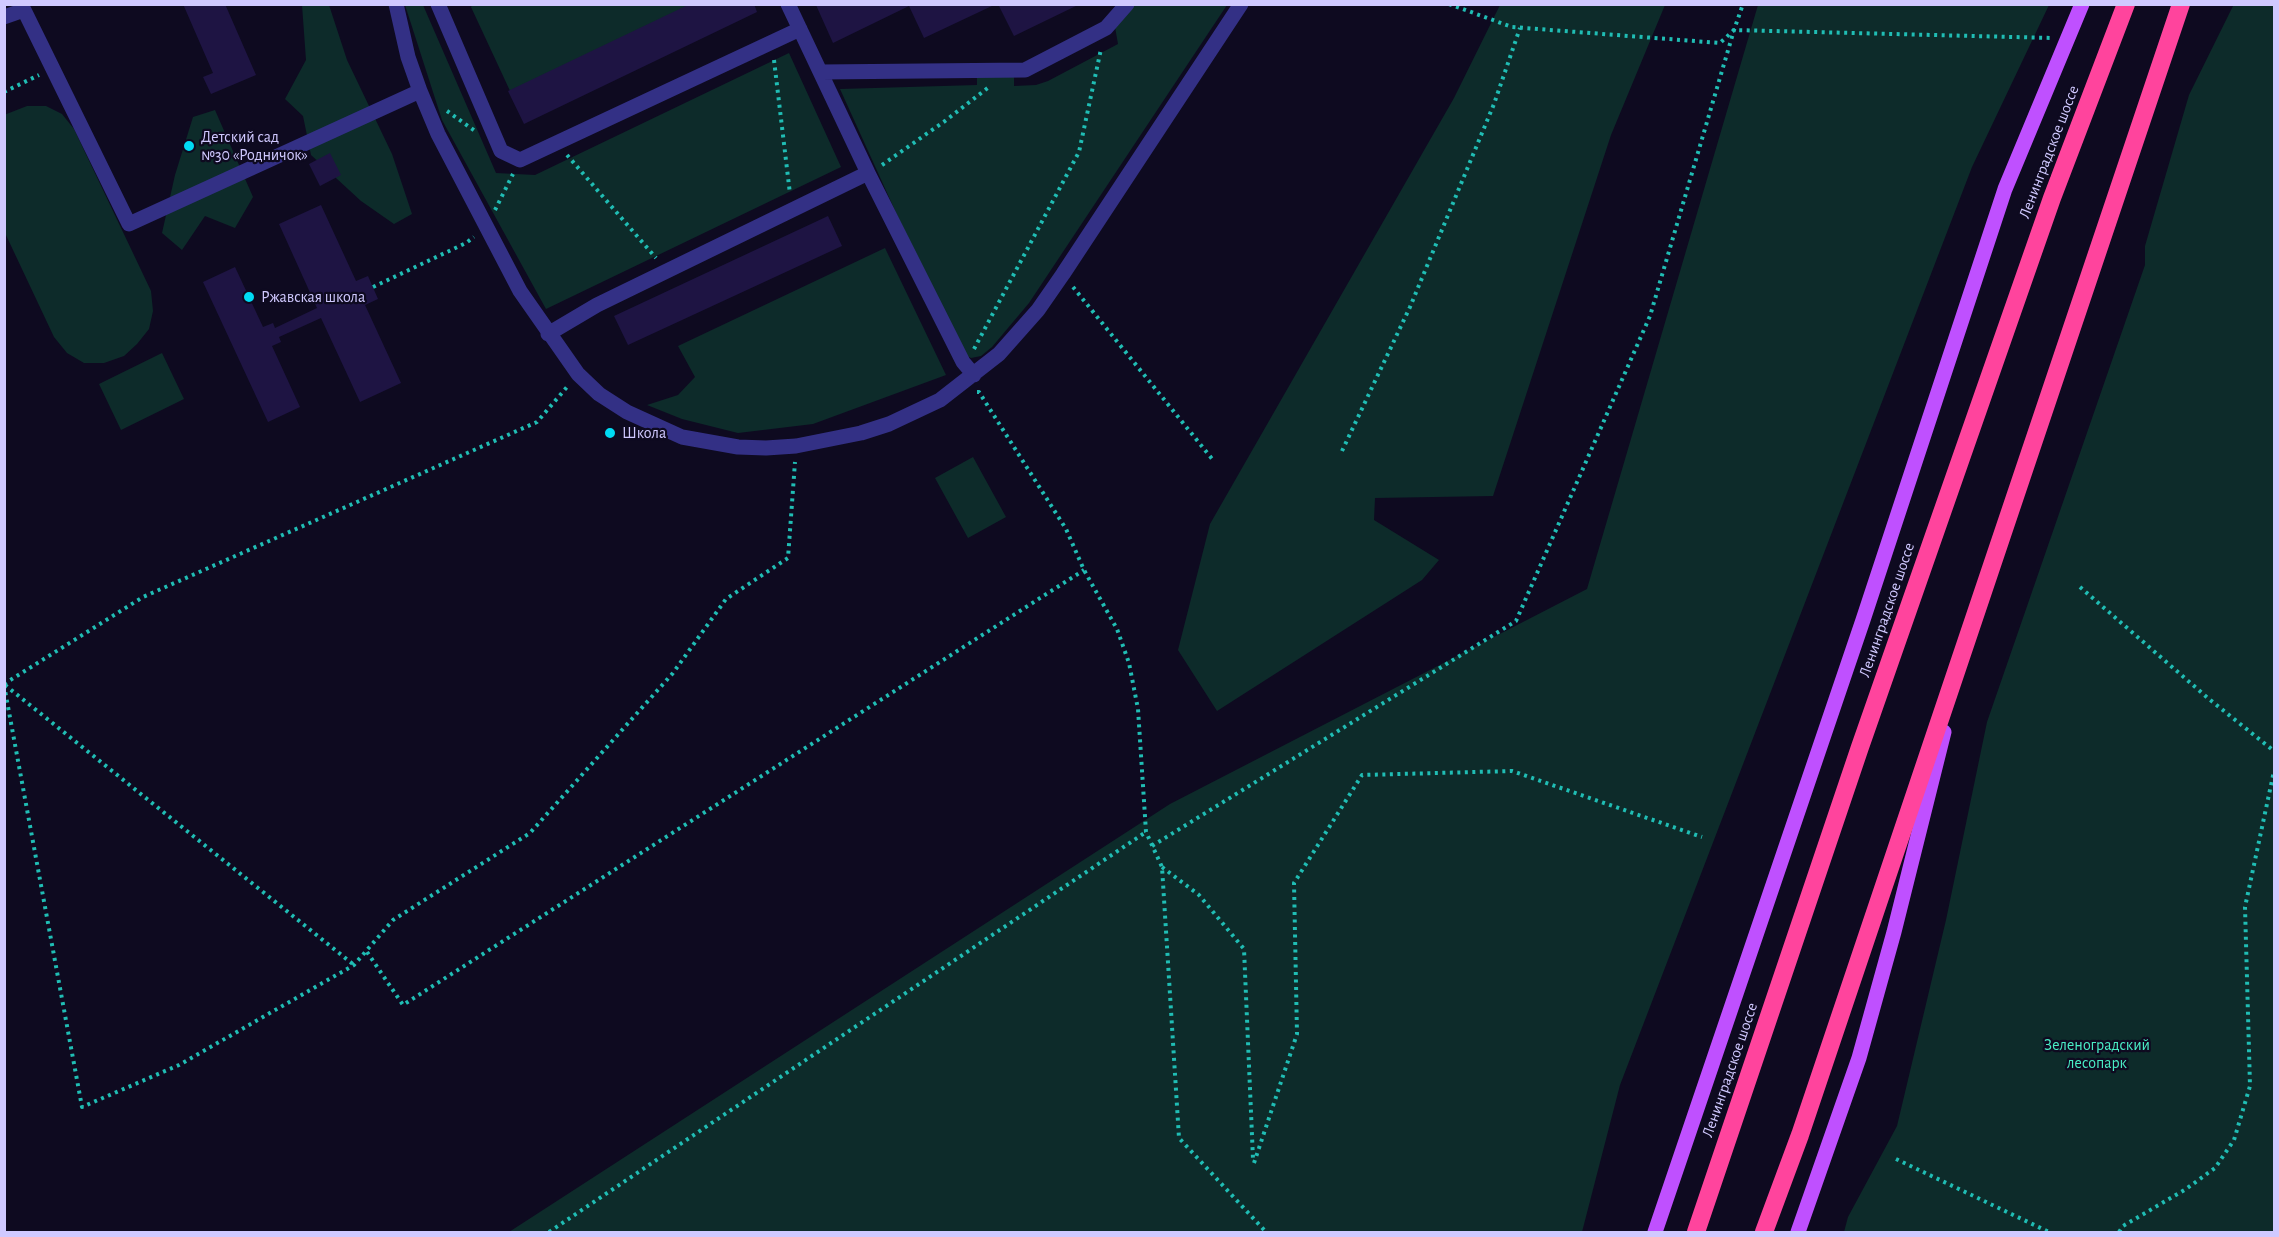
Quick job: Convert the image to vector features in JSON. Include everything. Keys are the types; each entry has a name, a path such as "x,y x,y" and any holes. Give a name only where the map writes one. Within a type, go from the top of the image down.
{"highway":[{"name":"Ленинградское шоссе","path":"1696,1233 1860,747 2040,231 2126,4"},
{"path":"1764,1233 1800,1135 1964,652 2181,4"}],"main road":[{"name":"Ленинградское шоссе","path":"1655,1233 2005,189 2082,4"},
{"path":"1798,1233 1859,1058 1894,932 1964,652"}],"street":[{"path":"396,4 408,57 438,134 485,228 520,291 578,374 599,394 625,411 682,437 738,447 796,446 861,433 890,424 940,400 969,379 1020,332 1063,274 1241,4"},
{"path":"438,4 501,151 520,160 800,29"},
{"path":"789,4 868,173 963,362 969,379"},
{"path":"821,72 1025,70 1106,28 1127,4"},
{"path":"4,18 24,10 129,224 420,91"},
{"path":"548,334 597,305 666,270 868,173"}],"path":[{"path":"1449,4 1512,27 1720,43 1734,30 2068,38"},
{"path":"1152,846 1516,621 1650,316 1743,4"},
{"path":"963,362 970,355 985,330 1078,152 1106,28"},
{"path":"1342,451 1410,307 1494,104 1520,28"},
{"path":"774,60 792,209"},
{"path":"4,92 52,69"},
{"path":"868,173 997,83"},
{"path":"420,91 501,151"},
{"path":"557,143 666,270"},
{"path":"373,287 466,243 485,228 520,160"},
{"path":"1063,274 1213,460"},
{"path":"4,684 143,597 537,422 578,374"},
{"path":"969,379 971,393 979,392 1066,529 1084,570 1117,629 1129,663 1138,709 1146,832 1162,867 1179,1138 1266,1233"},
{"path":"4,684 82,1107 179,1065 354,965 393,920 530,833 673,673 726,599 788,558 796,446"},
{"path":"367,952 403,1005 1084,570"},
{"path":"2080,587 2209,699 2274,751"},
{"path":"4,684 354,965"},
{"path":"1162,867 1199,895 1244,949 1254,1162 1297,1034 1294,883 1362,775 1512,771 1702,837"},
{"path":"2119,1233 2123,1226 2186,1189 2215,1168 2234,1140 2250,1086 2245,907 2274,771"},
{"path":"549,1233 1146,832"},
{"path":"1896,1159 2049,1233"}],"green space":[{"path":"473,4 700,5 511,93 471,7"},
{"name":"Зеленоградский лесопарк","path":"2234,4 2274,5 2274,1232 1844,1232 1848,1217 1897,1126 1946,920 1987,722 2145,265 2145,246 2189,95"},
{"path":"302,5 329,5 347,60 392,154 412,214 394,224 361,201 311,155 303,116 285,99 306,60"},
{"path":"405,5 423,5 496,173 535,175 789,53 841,167 546,309 442,120"},
{"path":"1134,5 1227,5 1029,303 992,347 981,356 971,358 965,355 951,334 840,89 977,85 977,76 1014,75 1014,86 1036,85 1118,44 1115,27"},
{"path":"1500,5 1665,5 1611,135 1493,496 1375,498 1374,520 1439,560 1422,580 1217,711 1178,650 1210,524 1454,98"},
{"path":"1758,5 2049,5 1972,167 1620,1085 1582,1232 509,1232 1170,804 1587,589"},
{"path":"27,106 46,106 62,114 74,129 151,291 153,311 149,329 124,356 104,363 84,363 67,353 54,337 5,233 4,115"},
{"path":"215,110 253,197 235,228 205,216 182,250 162,233 175,175 193,117"},
{"path":"885,248 946,375 813,424 738,433 682,419 647,405 678,395 695,377 678,346"},
{"path":"162,353 184,399 121,430 99,384"},
{"path":"973,457 1006,517 968,538 935,478"}],"building":[{"path":"183,4 225,4 256,75 211,94 203,77 213,73"},
{"path":"690,4 754,4 757,12 524,124 508,91"},
{"path":"998,4 1080,4 1014,36"},
{"path":"816,5 994,5 924,38 909,6 833,43"},
{"path":"330,153 341,175 320,186 309,164"},
{"path":"321,205 356,281 368,276 378,299 365,305 401,383 360,402 321,318 279,337 281,342 272,346 300,407 268,422 203,282 235,267 263,327 273,323 275,328 317,308 279,224"},
{"path":"828,216 842,246 628,345 614,316"}],"place":[{"name":"Детский сад №30 «Родничок»","path":"189,146"},
{"name":"Ржавская школа","path":"249,297"},
{"name":"Школа","path":"610,433"}]}
